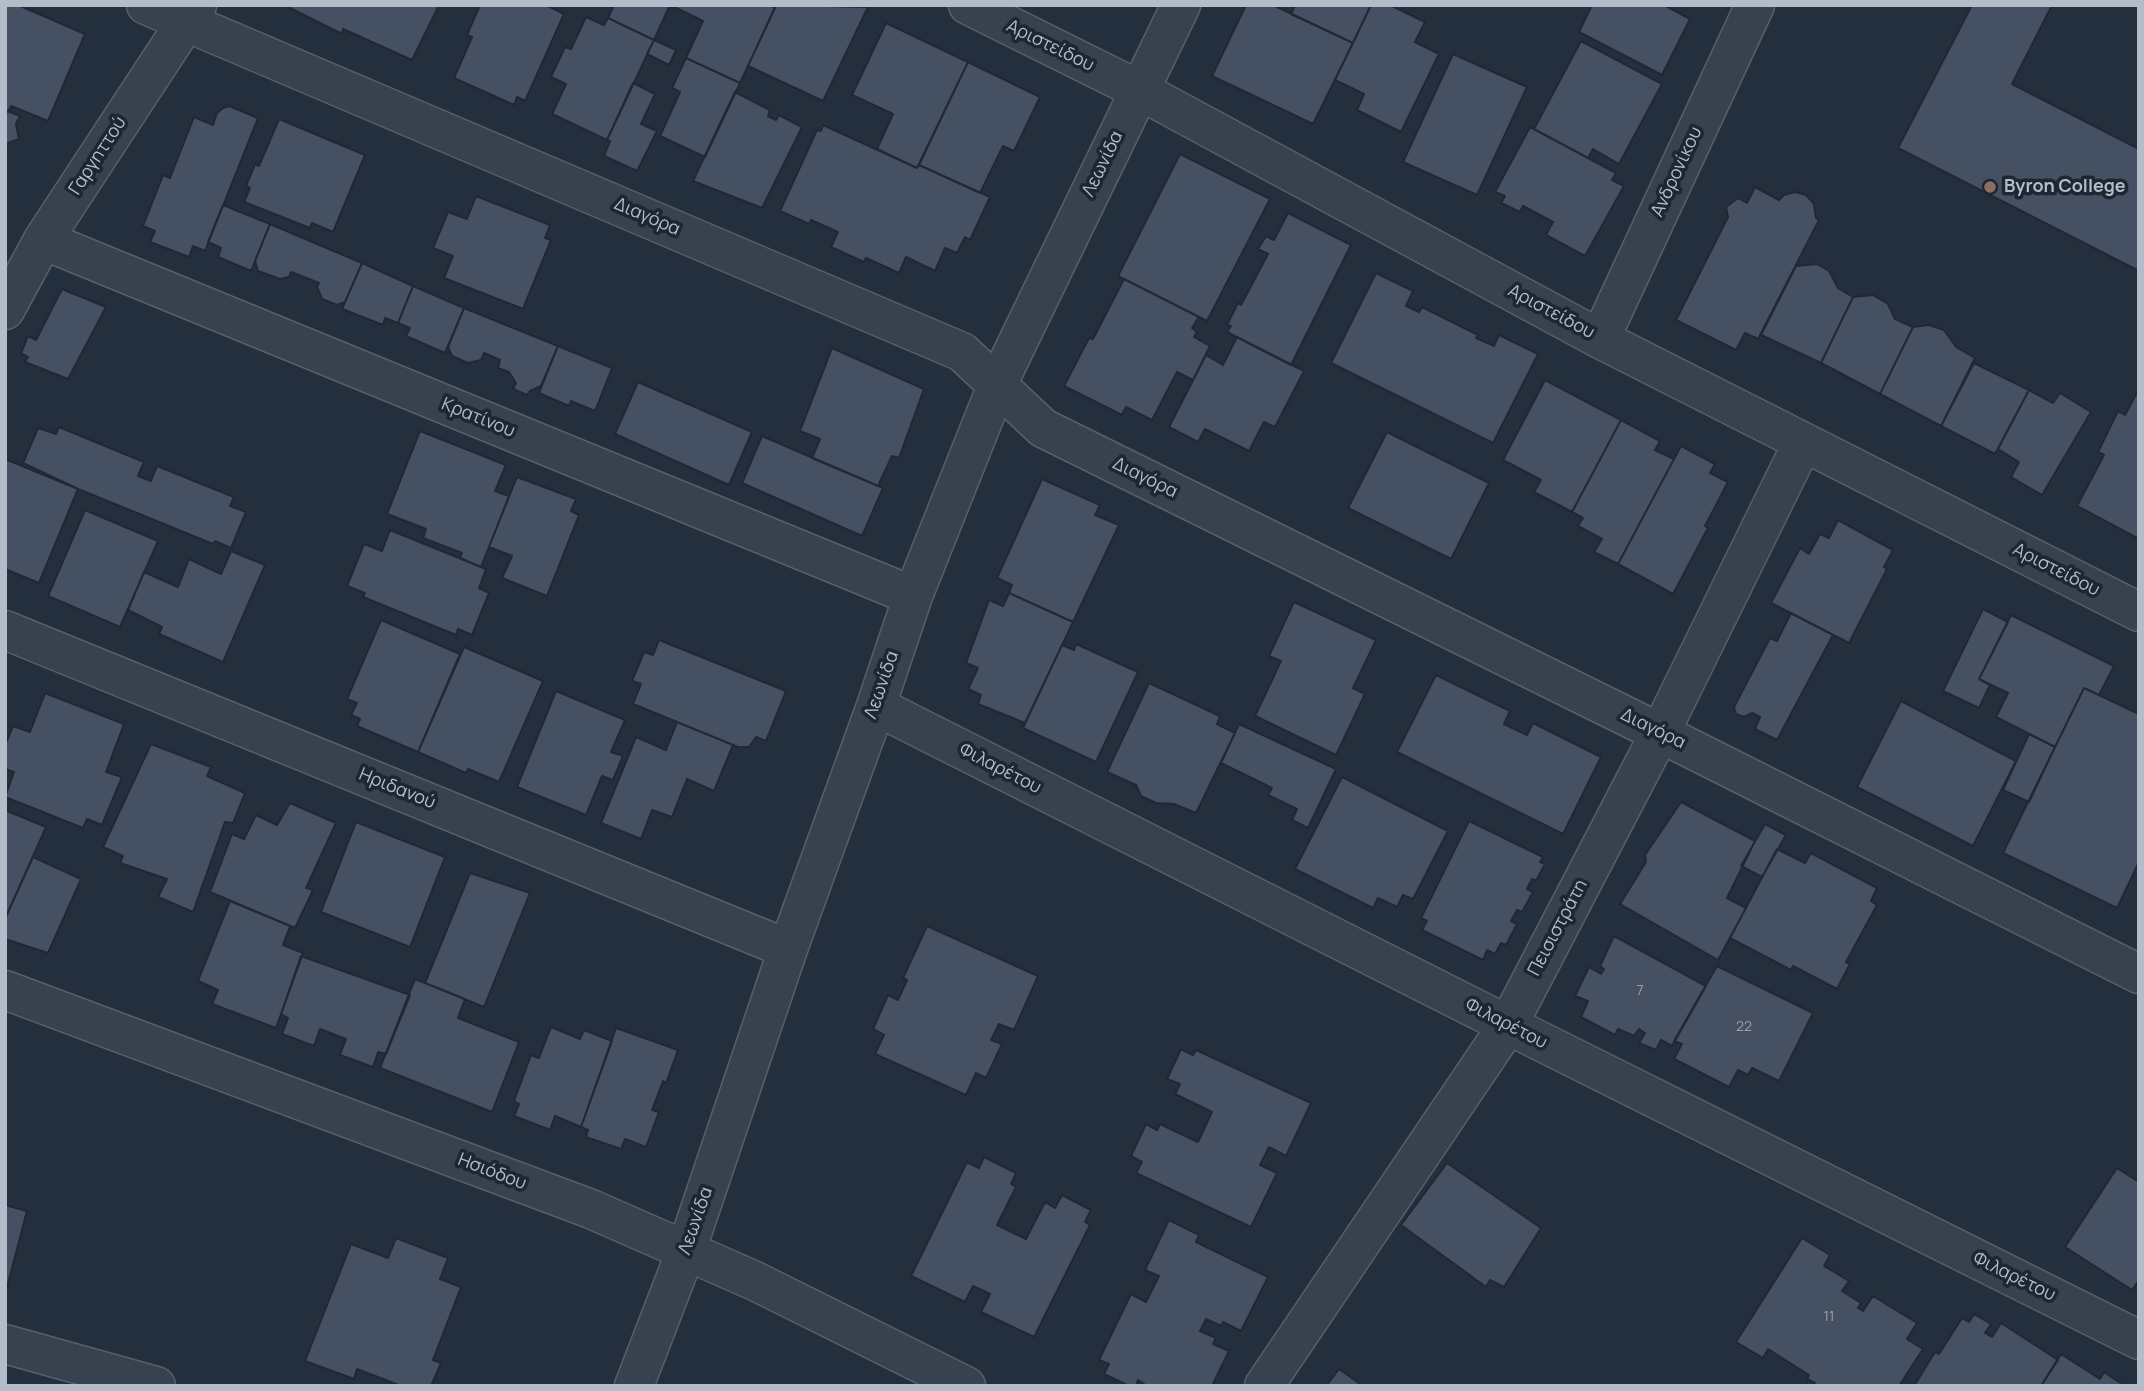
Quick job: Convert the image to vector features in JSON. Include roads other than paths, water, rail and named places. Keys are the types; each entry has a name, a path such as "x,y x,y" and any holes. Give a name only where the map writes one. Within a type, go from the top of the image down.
{"street":[{"name":"Διαγόρα","path":"146,5 192,13 962,352 1043,428 1660,733 2139,974"},
{"name":"Αριστείδου","path":"968,5 1139,90 1600,339 2139,612"},
{"name":"Λεωνίδα","path":"634,1386 686,1251 788,949 913,596 998,383 1181,5"},
{"name":"Ανδρονίκου","path":"1600,339 1755,5"},
{"name":"Γαργηττού","path":"5,310 43,240 192,13"},
{"name":"Κρατίνου","path":"43,240 913,596"},
{"name":"Πεισιστράτη","path":"1264,1386 1508,1025 1660,733 1802,442"},
{"name":"Ηριδανού","path":"5,630 788,949"},
{"name":"Φιλαρέτου","path":"876,706 2139,1340"},
{"name":"Ησιόδου","path":"5,990 591,1209 755,1281 966,1386"},
{"path":"5,1344 156,1386"}],"place":[{"name":"Byron College","path":"1990,187"}]}
